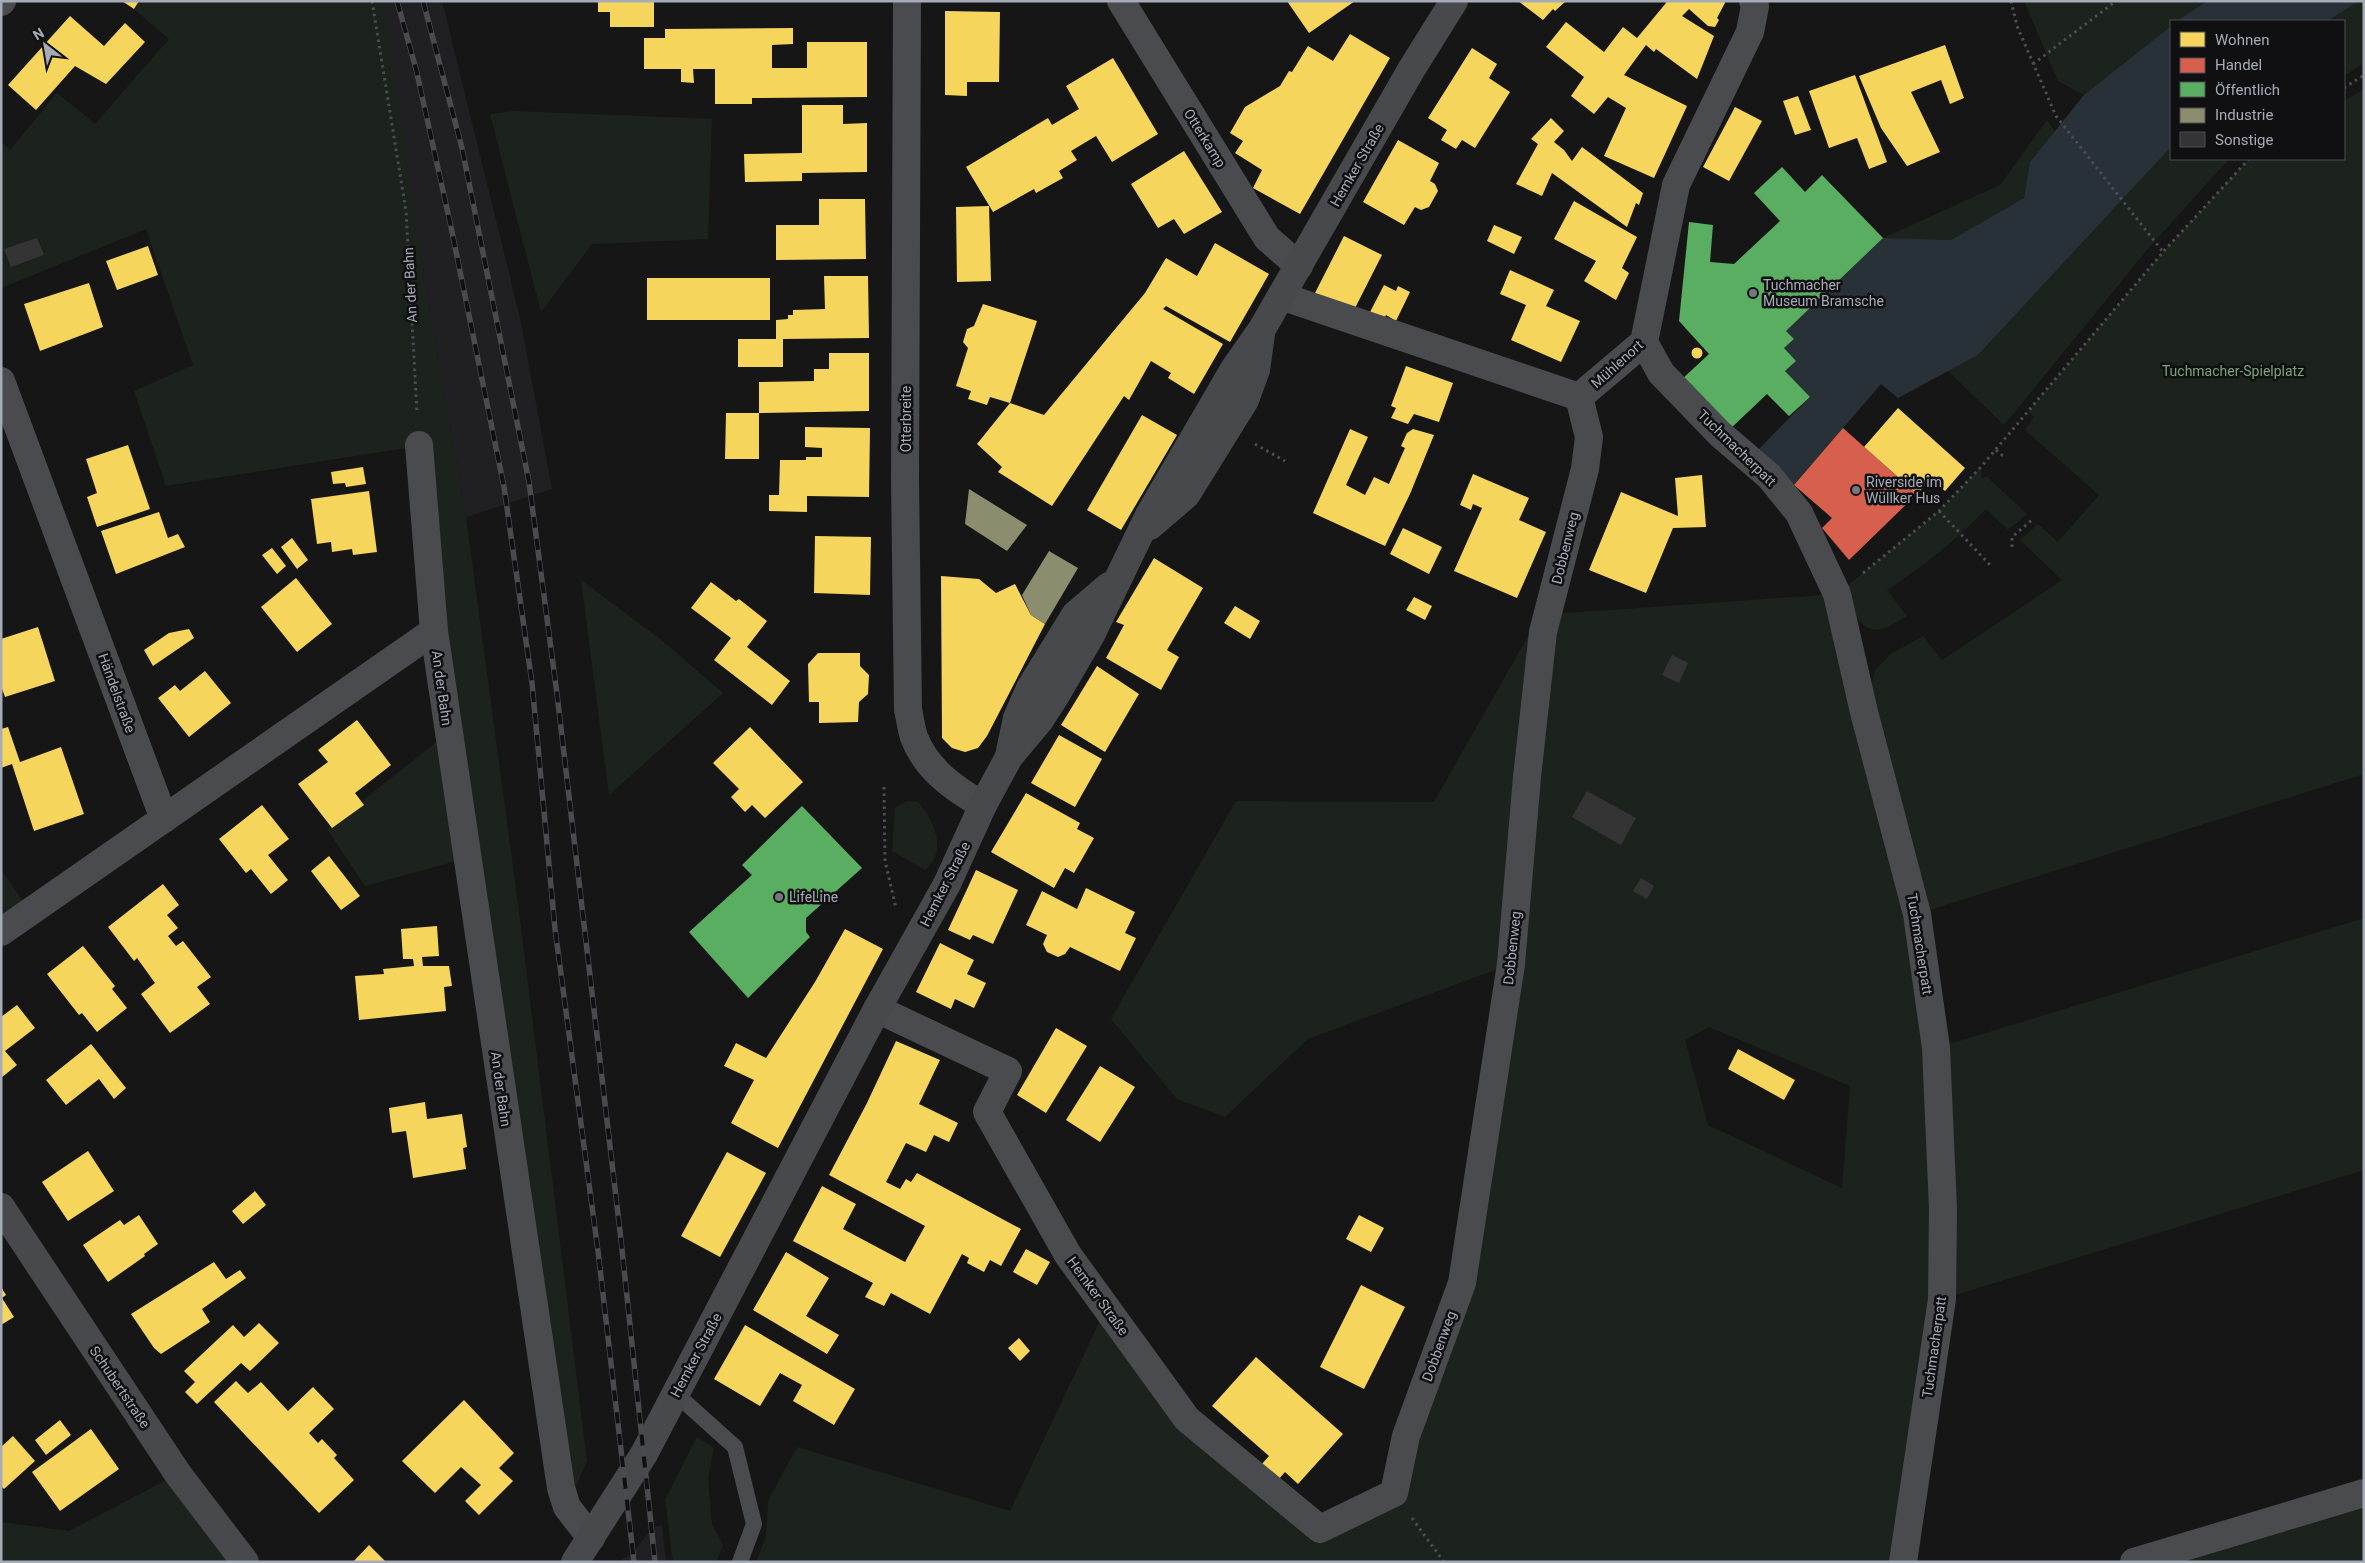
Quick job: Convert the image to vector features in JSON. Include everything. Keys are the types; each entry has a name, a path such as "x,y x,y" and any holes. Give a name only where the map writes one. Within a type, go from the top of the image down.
{"main road":[{"name":"Hemker Straße","path":"575,1562 644,1454 877,1008 947,884 983,806 1009,757 1040,720 1056,695 1091,634 1138,537 1234,368 1262,329 1411,70 1454,1"},
{"name":"Schubertstraße","path":"1,1207 178,1474 245,1562"}],"street":[{"name":"Otterbreite","path":"907,1 905,482 908,710 914,737 929,764 956,791 983,806"},
{"name":"Otterkamp","path":"1121,1 1267,238 1299,266"},
{"name":"Mühlenort","path":"1281,296 1579,397 1644,342 1676,185 1750,32 1755,6 1754,1"},
{"name":"Tuchmacherpatt","path":"1644,342 1661,373 1720,434 1769,476 1799,513 1837,594 1864,712 1917,914 1936,1048 1943,1209 1942,1299 1903,1562"},
{"name":"Händelstraße","path":"1,381 164,819"},
{"name":"Dobbenweg","path":"1394,1493 1406,1436 1462,1283 1511,964 1527,777 1543,632 1585,469 1589,436 1579,397"},
{"name":"An der Bahn","path":"419,446 434,631 561,1488 567,1507 591,1538"},
{"name":"An der Bahn","path":"164,819 434,631"},
{"path":"1,932 164,819"},
{"name":"Hemker Straße","path":"877,1008 1008,1071 987,1112 1068,1255 1188,1419 1320,1529 1394,1493"},
{"path":"2134,1562 2364,1494"}],"lane":[{"path":"676,1394 735,1447 754,1524 740,1562"}],"path":[{"name":"An der Bahn","path":"372,1 406,211 419,446"},
{"path":"2012,1 2017,26 2056,116 2163,252"},
{"path":"2033,64 2116,1"},
{"path":"2345,87 2364,75"},
{"path":"1837,594 1939,511 1996,450 2163,252 2248,160"},
{"path":"1996,450 2002,456"},
{"path":"1939,511 1991,566"},
{"path":"2012,547 2012,537 2033,519"},
{"path":"884,787 885,862 897,913"},
{"path":"1394,1493 1444,1562"}],"shaded area":[{"path":"382,1 442,1 520,318 552,489 466,517 428,300"},
{"path":"2207,1 2359,1 2329,20 2178,20"},
{"path":"2170,27 2170,148 1978,355 1898,398 1881,384 1794,485 1758,450 1810,397 1785,371 1796,361 1784,348 1794,339 1786,331 1883,238 1951,240 2024,198 2030,162 2084,95"},
{"path":"662,1525 666,1562 618,1562 633,1553 652,1528"}],"green space":[{"path":"139,1 382,1 383,4 428,300 466,517 519,911 587,1461 567,1507 467,858 365,886 327,829 449,732 419,446 166,486 134,391 193,365 146,229 1,288 1,141 10,150 57,93 95,124 169,39 134,9"},
{"path":"2024,1 2207,1 2178,20 2170,20 2170,27 2084,95 2058,81"},
{"path":"2359,1 2364,1 2364,63 2345,75 2345,20 2329,20"},
{"name":"Tuchmacher-Spielplatz","path":"2364,89 2364,774 1917,914 1936,1048 2364,918 2364,1170 1942,1299 1903,1562 756,1562 766,1537 768,1501 797,1447 1010,1511 1106,1308 1187,1419 1320,1529 1394,1493 1462,1283 1511,964 1308,1039 1225,1117 1177,1099 1111,1019 1236,801 1434,802 1540,615 1837,594 1939,511 1980,468 1982,479 1986,476 2027,514 2008,530 1986,509 1939,552 1887,590 1907,616 1886,628 1873,629 1861,623 1855,615 1871,687 1875,670 1891,654 1923,636 1942,660 2062,580 2020,540 2038,524 2058,542 2099,495 2025,430 2034,417 2028,412 2163,252 2248,160 2345,160 2345,100","holes":["1709,1027 1850,1086 1842,1188 1708,1125 1685,1040"]},
{"path":"514,111 712,119 708,239 592,244 541,312 490,114"},
{"path":"2047,120 2055,132 2030,162 2024,198 1951,240 1883,238 2000,185"},
{"path":"2170,148 2170,160 2228,160 2147,250 2004,425 1948,371 1978,355"},
{"path":"581,580 660,639 723,693 609,795"},
{"path":"907,801 918,802 924,809 936,836 936,854 925,870 892,851 895,808"},
{"path":"1,869 30,912 1,932"},
{"path":"697,1437 714,1448 708,1478 712,1524 723,1545 716,1562 673,1562 665,1500"},
{"path":"178,1474 245,1562 1,1562 1,1522 69,1531"},
{"path":"2364,1493 2364,1562 2134,1562"}],"building: Wohnen":[{"path":"122,1 139,1 134,9"},
{"path":"598,1 654,1 654,27 610,27 610,12 598,12"},
{"path":"1287,1 1355,1 1309,33"},
{"path":"1518,1 1566,1 1555,11 1553,9 1543,20"},
{"path":"1665,1 1726,1 1717,18 1719,20 1715,27 1708,26 1689,9 1682,16 1714,36 1697,79 1656,49 1654,52 1646,45 1624,75 1687,106 1654,178 1604,156 1626,108 1608,97 1594,114 1571,96 1584,77 1546,47 1566,22 1604,52 1623,27 1637,38 1666,3"},
{"path":"945,11 1000,12 999,82 967,82 967,96 945,95"},
{"path":"70,16 104,46 125,23 145,42 106,84 75,66 36,110 8,85"},
{"path":"793,28 793,44 772,45 772,68 807,68 807,42 867,42 867,97 752,98 752,104 715,104 715,69 693,69 694,83 681,82 681,69 644,69 644,38 665,38 665,29"},
{"path":"1350,34 1390,58 1300,214 1253,188 1262,170 1235,153 1243,141 1230,133 1245,107 1280,86 1289,71 1292,72 1308,46 1333,61"},
{"path":"1945,45 1964,98 1950,104 1941,80 1911,92 1940,152 1907,166 1881,128 1859,76"},
{"path":"1472,48 1497,64 1489,78 1510,92 1475,148 1462,140 1456,149 1441,140 1447,130 1428,118"},
{"path":"1113,58 1158,134 1112,162 1096,136 1071,151 1077,160 1059,171 1063,178 1036,193 1034,189 993,212 966,167 1048,118 1052,125 1079,109 1066,86"},
{"path":"1855,75 1887,162 1869,169 1857,138 1829,148 1809,91"},
{"path":"1798,96 1811,130 1795,135 1783,101"},
{"path":"802,105 843,105 843,124 867,123 867,172 802,173 802,181 745,182 744,154 802,153"},
{"path":"1735,107 1762,121 1729,181 1703,167"},
{"path":"1551,118 1564,131 1554,142 1564,150 1572,161 1582,147 1643,193 1639,205 1636,203 1627,227 1552,173 1542,196 1516,184 1538,144 1531,139"},
{"path":"1398,140 1439,163 1430,181 1435,184 1438,191 1429,207 1421,210 1415,207 1404,225 1363,202"},
{"path":"1184,151 1222,212 1184,234 1174,219 1158,228 1131,184"},
{"path":"819,199 865,199 866,259 776,260 776,225 819,225"},
{"path":"1574,201 1637,237 1622,268 1629,273 1616,300 1584,281 1596,261 1554,239"},
{"path":"989,206 991,281 957,282 956,207"},
{"path":"1494,225 1522,237 1514,254 1487,241"},
{"path":"1344,236 1382,255 1353,312 1315,293"},
{"path":"1215,243 1269,274 1230,342 1166,306 1163,309 1223,344 1194,394 1168,378 1171,373 1151,361 1129,400 1124,396 1052,506 998,472 1002,467 977,444 1010,403 1044,415 1145,293 1166,258 1197,276"},
{"path":"148,246 158,275 117,290 106,261"},
{"path":"1510,270 1554,290 1546,306 1580,321 1561,362 1511,340 1526,305 1500,294"},
{"path":"824,276 868,276 869,338 783,339 783,367 738,367 738,339 776,339 776,320 788,319 788,315 793,315 793,310 825,309"},
{"path":"647,278 770,278 770,320 647,320"},
{"path":"89,283 103,327 40,351 24,304"},
{"path":"1384,285 1396,291 1398,286 1410,292 1396,321 1386,315 1383,321 1369,314"},
{"path":"983,304 1037,321 1010,403 990,397 987,405 968,399 971,391 956,386 968,348 963,342 967,329 974,326"},
{"path":"1695,348 1699,348 1702,353 1701,357 1695,358 1692,355 1692,351"},
{"path":"829,353 869,353 869,411 759,413 759,382 814,381 814,369 829,369"},
{"path":"1406,366 1453,383 1439,422 1414,414 1408,424 1391,418 1396,408 1391,406"},
{"path":"1898,408 1965,468 1945,491 1931,479 1917,494 1864,447"},
{"path":"726,413 759,413 759,459 725,459"},
{"path":"1142,415 1177,435 1121,530 1087,510"},
{"path":"805,427 870,428 869,497 807,496 807,512 769,511 769,495 779,495 780,460 806,460 806,457 822,457 822,448 805,447"},
{"path":"1350,429 1368,437 1346,485 1365,495 1374,477 1389,484 1405,448 1401,446 1407,433 1413,429 1434,435 1410,494 1385,546 1313,513"},
{"path":"128,445 150,509 97,527 87,497 97,493 86,459"},
{"path":"363,467 366,484 346,487 345,483 333,484 331,472"},
{"path":"1473,474 1529,498 1519,520 1546,532 1517,598 1454,571 1482,508 1473,504 1471,510 1460,505"},
{"path":"1702,475 1706,527 1673,528 1646,593 1589,570 1621,492 1678,516 1675,478"},
{"path":"369,491 377,552 353,555 352,549 332,552 331,542 317,544 311,499"},
{"path":"159,512 168,538 178,534 185,547 116,574 101,531"},
{"path":"1403,528 1442,547 1429,574 1390,554"},
{"path":"815,536 871,537 870,595 814,593"},
{"path":"292,538 308,560 297,569 281,547"},
{"path":"272,548 286,566 277,574 262,555"},
{"path":"1154,558 1203,588 1167,650 1179,657 1161,690 1106,658 1124,625 1116,622"},
{"path":"941,576 979,579 996,593 1015,584 1031,615 1045,624 987,736 978,748 965,752 952,748 942,738"},
{"path":"296,578 332,624 297,652 261,607"},
{"path":"711,582 736,601 739,599 767,621 747,647 790,681 772,705 714,660 731,638 691,608"},
{"path":"1414,597 1432,606 1425,620 1406,610"},
{"path":"1235,606 1260,621 1250,639 1224,623"},
{"path":"38,627 55,681 5,697 1,686 1,639"},
{"path":"189,629 194,638 153,666 144,650 169,633"},
{"path":"818,653 860,653 860,666 869,675 868,694 859,702 858,722 819,723 819,702 809,702 808,664"},
{"path":"1097,666 1139,694 1105,752 1061,725"},
{"path":"205,671 231,703 189,737 158,698 175,685 180,691"},
{"path":"357,720 391,765 355,793 364,805 332,828 298,784 328,762 318,750"},
{"path":"8,727 20,762 61,747 84,814 34,831 12,764 1,768 1,729"},
{"path":"750,727 803,782 765,818 752,805 745,812 731,797 739,789 713,763"},
{"path":"1059,735 1102,759 1075,807 1031,783"},
{"path":"1026,793 1080,823 1077,829 1094,838 1074,873 1065,868 1054,888 991,852"},
{"path":"262,805 289,839 268,855 288,880 271,894 251,869 246,873 219,839"},
{"path":"329,856 360,896 341,910 311,871"},
{"path":"976,870 1018,890 993,944 973,935 970,940 948,930"},
{"path":"163,884 179,905 167,915 178,928 168,936 176,946 183,941 211,977 197,987 210,1004 170,1033 141,994 155,983 137,958 134,961 108,927"},
{"path":"1086,888 1135,912 1125,933 1136,938 1120,971 1070,947 1065,954 1058,957 1047,952 1043,944 1047,935 1026,925 1042,891 1077,909"},
{"path":"437,926 439,956 422,957 423,966 449,966 452,986 444,987 446,1011 359,1020 355,976 384,974 383,969 414,966 413,959 403,959 401,929"},
{"path":"845,929 883,949 778,1148 731,1123 754,1080 724,1066 736,1043 766,1058 815,982"},
{"path":"940,943 974,960 967,974 986,983 974,1008 955,999 951,1009 916,992"},
{"path":"83,946 115,986 112,989 127,1008 97,1032 82,1013 79,1015 47,974"},
{"path":"17,1005 35,1028 5,1051 17,1065 1,1078 1,1017"},
{"path":"1056,1028 1087,1046 1046,1113 1017,1095"},
{"path":"896,1041 940,1060 919,1104 958,1123 949,1142 934,1135 926,1152 906,1143 886,1182 900,1189 906,1179 911,1182 917,1173 1021,1229 1001,1266 990,1260 984,1272 967,1263 969,1258 962,1254 930,1314 891,1293 884,1306 865,1297 873,1283 793,1241 822,1186 856,1204 843,1229 905,1262 925,1226 829,1175 867,1103"},
{"path":"91,1044 126,1088 114,1099 99,1079 66,1105 46,1080"},
{"path":"1738,1049 1795,1080 1784,1100 1728,1069"},
{"path":"1100,1066 1135,1087 1100,1142 1066,1120"},
{"path":"425,1102 427,1119 462,1114 467,1147 463,1148 466,1169 413,1178 406,1131 392,1133 389,1108"},
{"path":"88,1151 114,1191 68,1221 42,1182"},
{"path":"727,1152 766,1173 720,1257 681,1236"},
{"path":"255,1191 266,1205 243,1224 232,1211"},
{"path":"139,1215 158,1244 144,1254 145,1256 108,1282 83,1245 120,1220 124,1225"},
{"path":"1359,1215 1384,1228 1371,1252 1346,1239"},
{"path":"1026,1249 1050,1262 1037,1285 1013,1272"},
{"path":"786,1252 829,1278 806,1316 839,1335 827,1354 753,1310"},
{"path":"214,1262 226,1279 240,1270 246,1278 202,1309 210,1322 161,1354 154,1348 131,1314"},
{"path":"1361,1285 1405,1307 1364,1389 1320,1367"},
{"path":"1,1287 6,1295 2,1298 14,1317 1,1325"},
{"path":"259,1323 279,1343 250,1371 241,1363 197,1404 185,1392 195,1382 184,1371 233,1325 244,1337"},
{"path":"745,1325 855,1389 834,1425 793,1401 802,1385 780,1373 760,1406 714,1379"},
{"path":"1019,1338 1030,1351 1020,1361 1008,1348"},
{"path":"1256,1357 1343,1434 1298,1484 1285,1472 1278,1480 1261,1465 1269,1456 1212,1406"},
{"path":"236,1381 248,1393 261,1382 288,1411 313,1387 334,1409 309,1433 318,1443 322,1439 337,1455 334,1458 354,1480 319,1513 214,1402"},
{"path":"464,1400 514,1453 499,1468 513,1481 479,1515 465,1501 481,1485 461,1467 435,1493 402,1461"},
{"path":"60,1420 71,1435 46,1455 35,1440"},
{"path":"91,1429 119,1469 60,1511 32,1472"},
{"path":"13,1436 35,1461 4,1489 1,1486 1,1447"},
{"path":"369,1545 386,1562 353,1562"}],"building: Handel":[{"name":"Riverside im Wüllker Hus","path":"1843,428 1917,494 1849,560 1822,528 1832,518 1794,485"}],"building: Öffentlich":[{"name":"Tuchmacher Museum Bramsche","path":"1782,167 1805,192 1822,175 1883,238 1786,331 1794,339 1784,348 1796,361 1785,371 1810,397 1789,416 1767,394 1729,430 1681,380 1709,354 1679,321 1689,222 1713,225 1710,262 1734,264 1780,221 1754,193"},
{"name":"LifeLine","path":"802,806 862,868 806,918 806,932 810,937 748,998 689,932 752,875 742,865"}],"building: Industrie":[{"path":"969,489 1027,525 1007,551 965,524"},
{"path":"1049,551 1078,568 1045,624 1031,615 1022,595"}],"building: Sonstige":[{"path":"37,238 44,255 11,267 4,249"},
{"path":"1672,655 1688,663 1679,683 1662,675"},
{"path":"1587,791 1636,818 1621,845 1572,817"},
{"path":"1641,878 1654,886 1647,899 1633,891"}],"railway":[{"path":"397,1 416,69 451,227 504,487 532,683 555,929 598,1251 634,1562"},
{"path":"423,1 462,148 529,482 557,694 621,1240 655,1562"}],"place":[{"name":"Tuchmacher Museum Bramsche","path":"1753,293"},
{"name":"Riverside im Wüllker Hus","path":"1856,490"},
{"name":"LifeLine","path":"779,897"}]}
